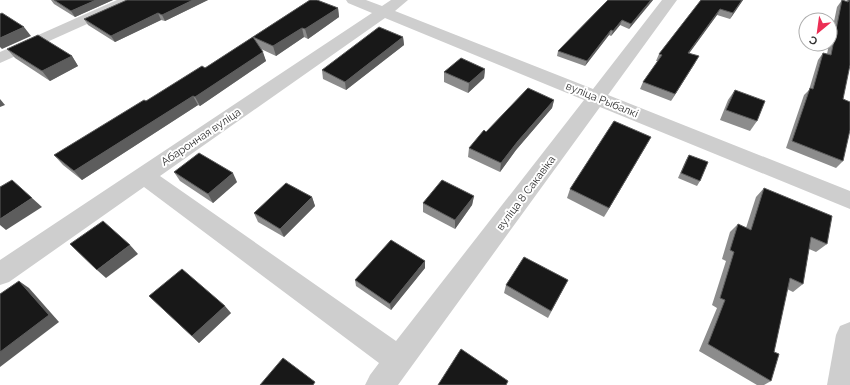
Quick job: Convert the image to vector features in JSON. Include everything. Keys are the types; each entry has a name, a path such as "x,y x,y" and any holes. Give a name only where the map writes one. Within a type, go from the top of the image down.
{"street":[{"path":"0,58 129,0"},
{"name":"вуліца Рыбалкі","path":"353,0 850,200"},
{"name":"Абаронная вуліца","path":"0,274 402,0"},
{"name":"вуліца 8 Сакавіка","path":"380,385 598,98 670,0"},
{"path":"144,176 399,360"},
{"path":"842,385 850,335"}],"building":[{"path":"54,0 96,0 71,11"},
{"path":"127,0 193,0 162,15 158,13 111,36 84,19"},
{"path":"310,0 317,0 338,8 305,29 302,28 273,46 253,37 263,52 195,97 193,96 74,171 54,155 202,66 205,68"},
{"path":"608,0 651,0 631,24 622,20 613,31 611,30 587,61 558,51"},
{"path":"701,0 742,0 733,13 720,9 688,53 699,56 675,94 643,82 662,55 659,54"},
{"path":"842,0 848,2 850,0 850,65 843,99 850,102 850,130 843,161 792,141 810,88 813,89 823,53 831,55 832,52 838,52 838,20"},
{"path":"2,13 24,27 0,38 0,14"},
{"path":"379,27 403,37 345,82 322,70"},
{"path":"38,35 72,56 42,71 7,49"},
{"path":"461,58 485,69 469,83 444,72"},
{"path":"528,88 554,100 501,163 469,148 484,130 486,132"},
{"path":"735,90 765,101 757,121 726,110"},
{"path":"614,121 651,137 609,208 570,189"},
{"path":"199,153 233,173 208,194 174,172"},
{"path":"689,155 708,162 700,181 681,173"},
{"path":"12,180 32,198 0,219 0,187"},
{"path":"442,180 474,196 455,220 423,203"},
{"path":"286,183 312,197 280,229 254,213"},
{"path":"764,188 832,216 827,244 811,237 803,284 790,278 774,352 779,354 771,381 708,344 725,300 720,298 734,252 730,250 738,224 751,230"},
{"path":"103,221 130,245 97,270 70,244"},
{"path":"391,240 425,261 390,304 355,280"},
{"path":"524,257 568,280 551,311 506,285"},
{"path":"182,269 225,306 192,336 149,296"},
{"path":"19,281 49,315 0,352 0,294"},
{"path":"461,349 508,381 506,385 438,385"},
{"path":"283,358 315,382 313,385 260,385"}]}
